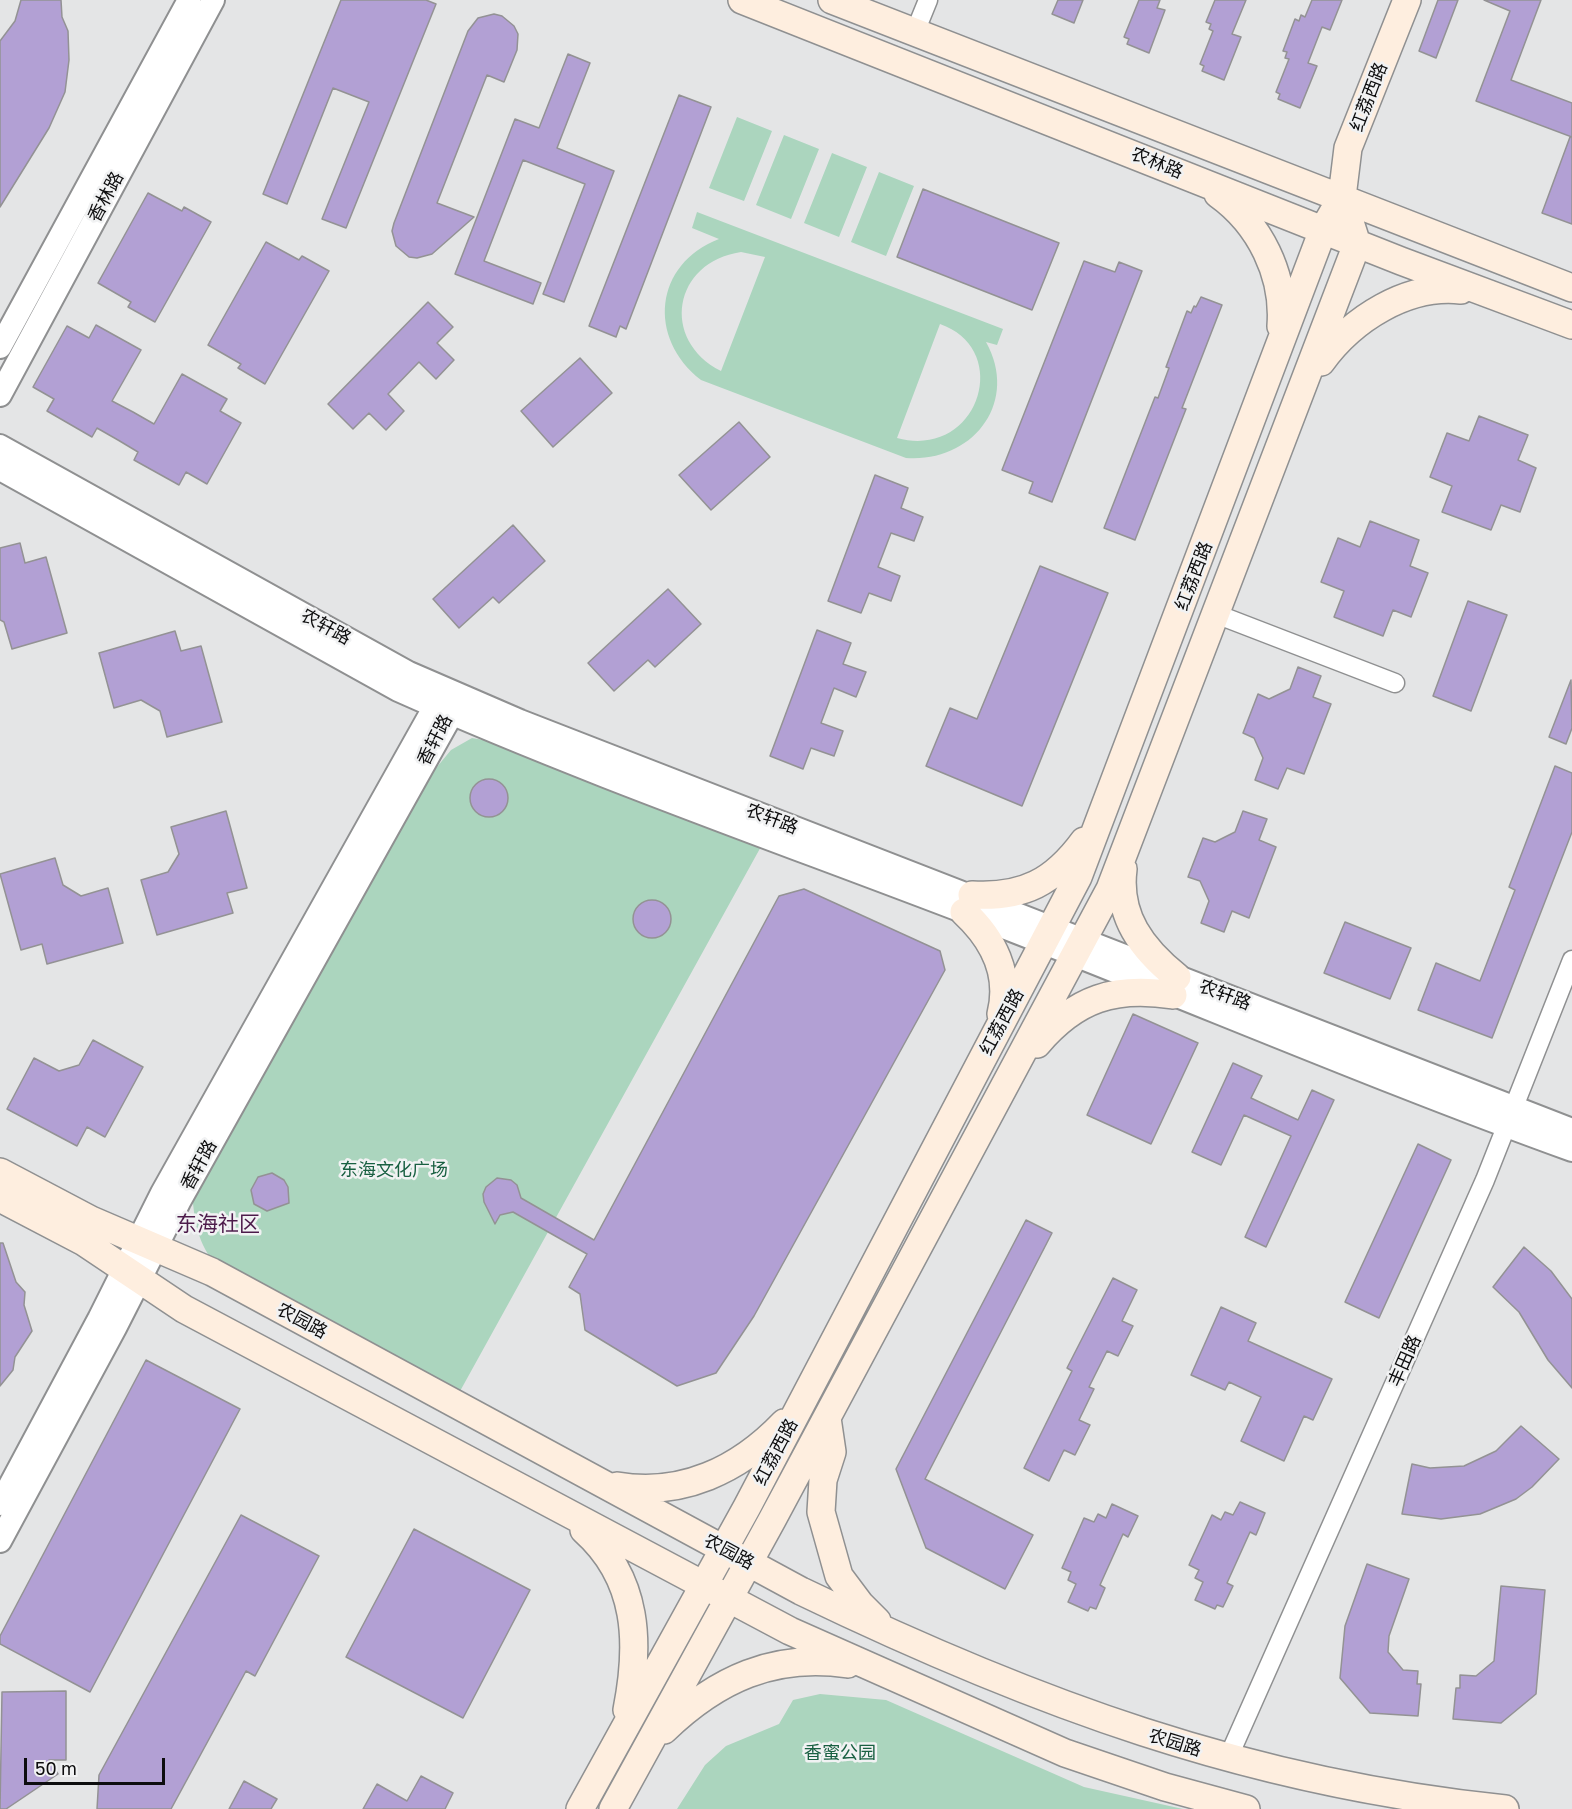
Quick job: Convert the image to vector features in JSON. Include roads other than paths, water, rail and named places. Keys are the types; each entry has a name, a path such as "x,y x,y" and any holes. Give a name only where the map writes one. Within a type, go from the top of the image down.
{"main road":[{"name":"农林路","path":"742,0 1358,244 1572,325"},
{"name":"农林路","path":"832,0 1572,288"},
{"name":"红荔西路","path":"580,1809 800,1407 1078,877 1323,230 1342,197 1348,148 1407,0"},
{"path":"1200,181 1224,198 1256,231 1271,261 1283,303 1274,362"},
{"name":"红荔西路","path":"613,1809 827,1418 1110,889 1358,244 1342,197"},
{"path":"1301,393 1329,352 1364,318 1422,291 1452,289 1490,294"},
{"path":"997,1031 1004,1005 1005,980 990,940 968,904 1017,893 1048,879 1073,856 1104,810"},
{"path":"1125,852 1121,881 1124,907 1143,946 1175,986"},
{"path":"1011,1074 1066,1016 1102,997 1175,986"},
{"name":"农园路","path":"0,1172 91,1220 212,1272 724,1549 891,1634 1076,1710 1228,1758 1376,1792 1505,1809"},
{"path":"0,1198 84,1242 184,1310 728,1599 867,1667 1065,1753 1165,1787 1246,1809"},
{"path":"603,1484 640,1490 670,1488 701,1480 736,1464 769,1439 800,1407"},
{"path":"827,1418 832,1452 823,1480 821,1512 839,1576 860,1604 891,1634"},
{"path":"566,1513 598,1542 616,1570 628,1599 636,1639 632,1684 622,1734 647,1747 682,1713 719,1685 759,1670 789,1663 828,1661 867,1667"}],"street":[{"name":"香林路","path":"0,395 129,130 152,66 189,0"},
{"name":"香林路","path":"0,346 129,130 172,75 213,0"},
{"path":"915,32 928,0"},
{"path":"152,66 172,75"},
{"name":"农轩路","path":"0,446 399,667 446,704"},
{"name":"农轩路","path":"0,470 387,684 446,704 520,721 845,857 1511,1116 1572,1150"},
{"path":"1216,614 1395,683"},
{"name":"香轩路","path":"0,1541 147,1244 178,1202 446,704"},
{"name":"丰田路","path":"1228,1758 1511,1116 1572,960"},
{"name":"农轩路","path":"1511,1116 1572,1130"},
{"name":"香轩路","path":"0,1504 132,1275"}],"district":[{"name":"东海社区","path":"218,1224"}],"park label":[{"name":"东海文化广场","path":"394,1170"},
{"name":"香蜜公园","path":"840,1753"}]}
